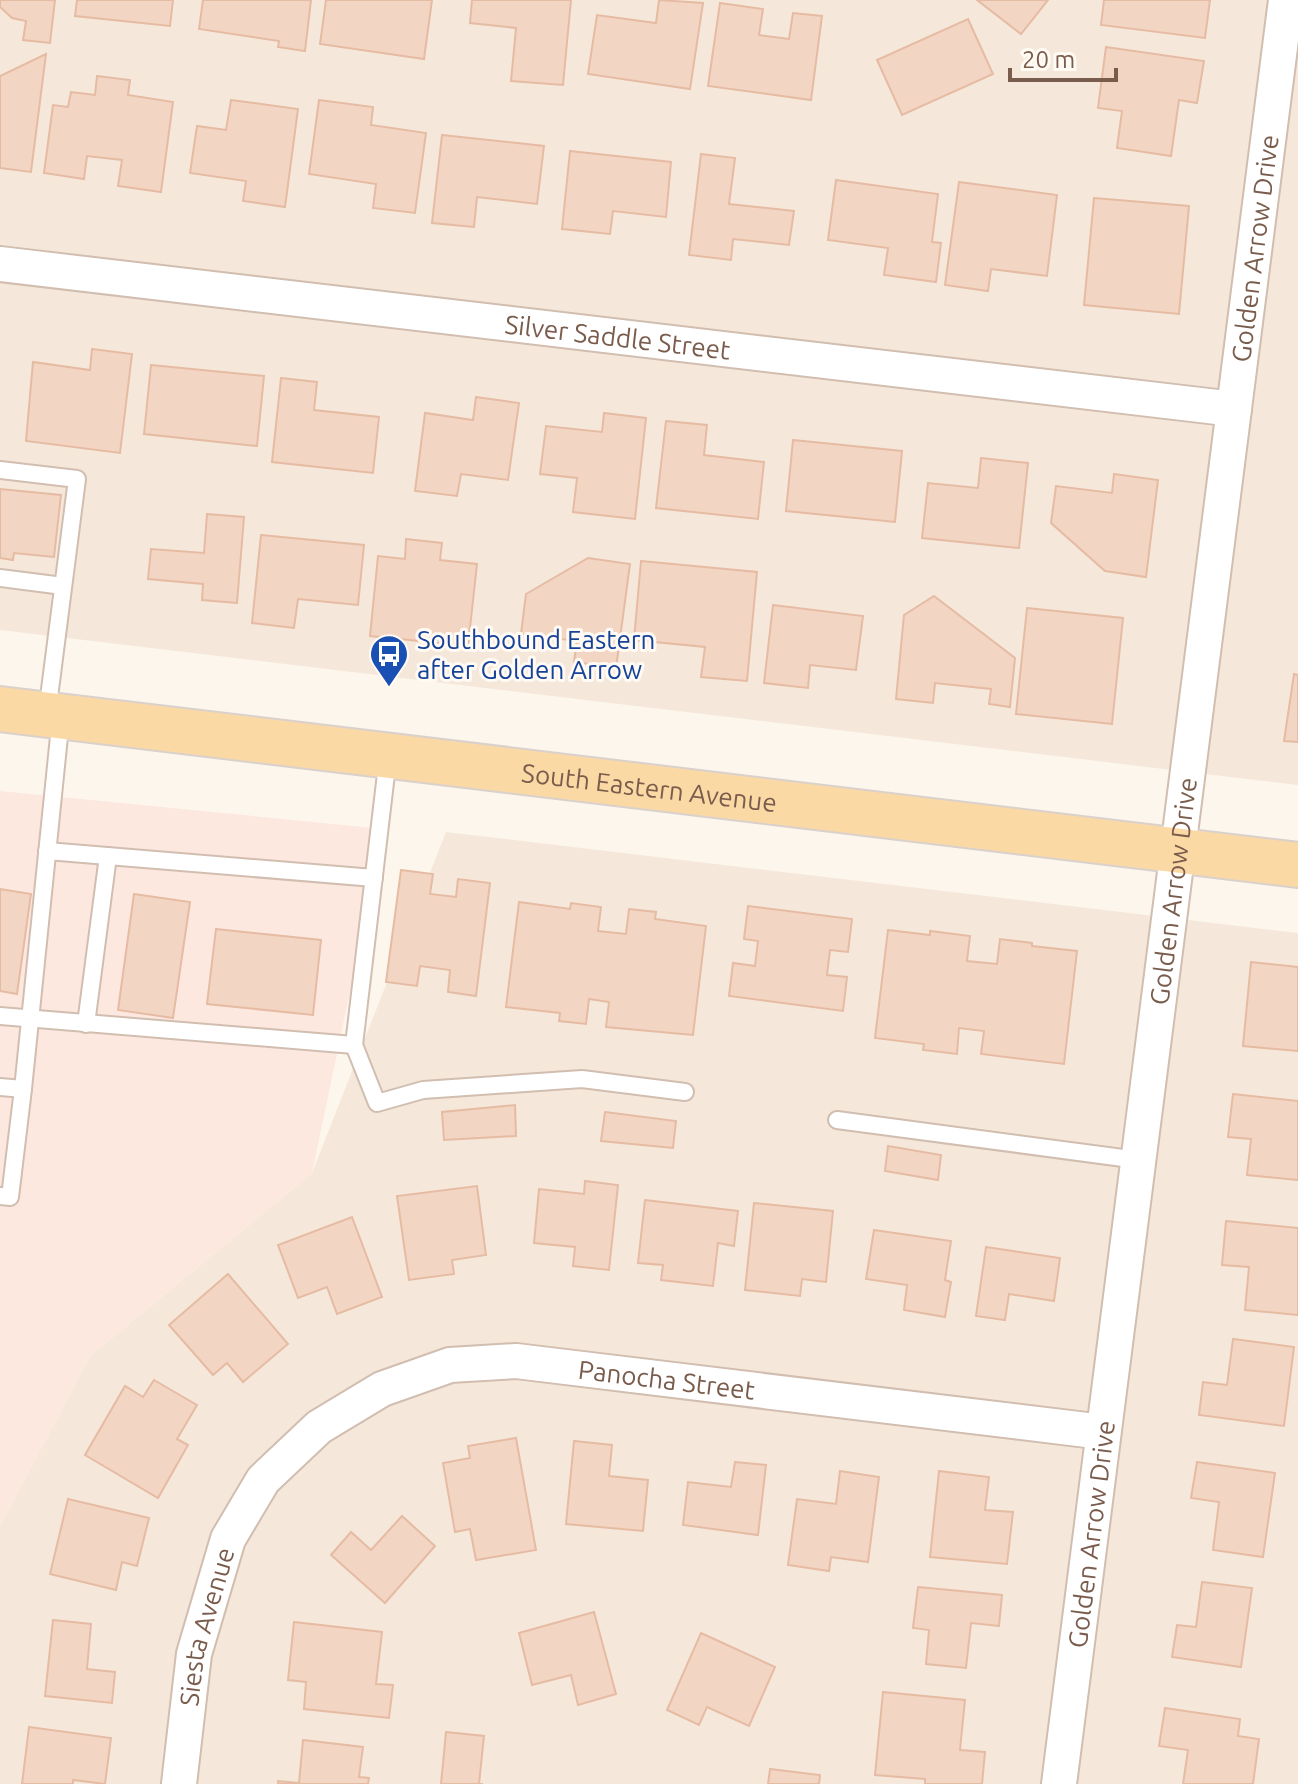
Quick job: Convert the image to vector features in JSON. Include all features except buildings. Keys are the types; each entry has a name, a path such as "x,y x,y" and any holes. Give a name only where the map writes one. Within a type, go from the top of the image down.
{"main road":[{"name":"South Eastern Avenue","path":"0,709 1298,865"}],"street":[{"name":"Golden Arrow Drive","path":"1059,1784 1286,0"},
{"name":"Silver Saddle Street","path":"0,264 1234,409"},
{"name":"Panocha Street","path":"263,1480 319,1427 382,1389 450,1365 516,1361 1103,1432"},
{"name":"Siesta Avenue","path":"179,1784 194,1654 228,1539 263,1480"}],"lane":[{"path":"0,470 77,479 63,586 47,851 23,1089 10,1197 0,1196"},
{"path":"0,578 63,586"},
{"path":"388,756 354,1045 377,1103 423,1090 582,1079 685,1092"},
{"path":"47,851 374,878"},
{"path":"86,1024 108,856"},
{"path":"0,1016 354,1045"},
{"path":"0,1087 23,1089"},
{"path":"837,1120 1138,1160"}],"shaded area":[{"path":"0,0 1298,0 1298,785 0,630"},
{"path":"0,791 384,829 312,1173 90,1356 0,1526"},
{"path":"446,832 1298,933 1298,1784 0,1784 0,1526 90,1356 312,1173"}],"place":[{"name":"Southbound Eastern after Golden Arrow","path":"389,688"}]}
